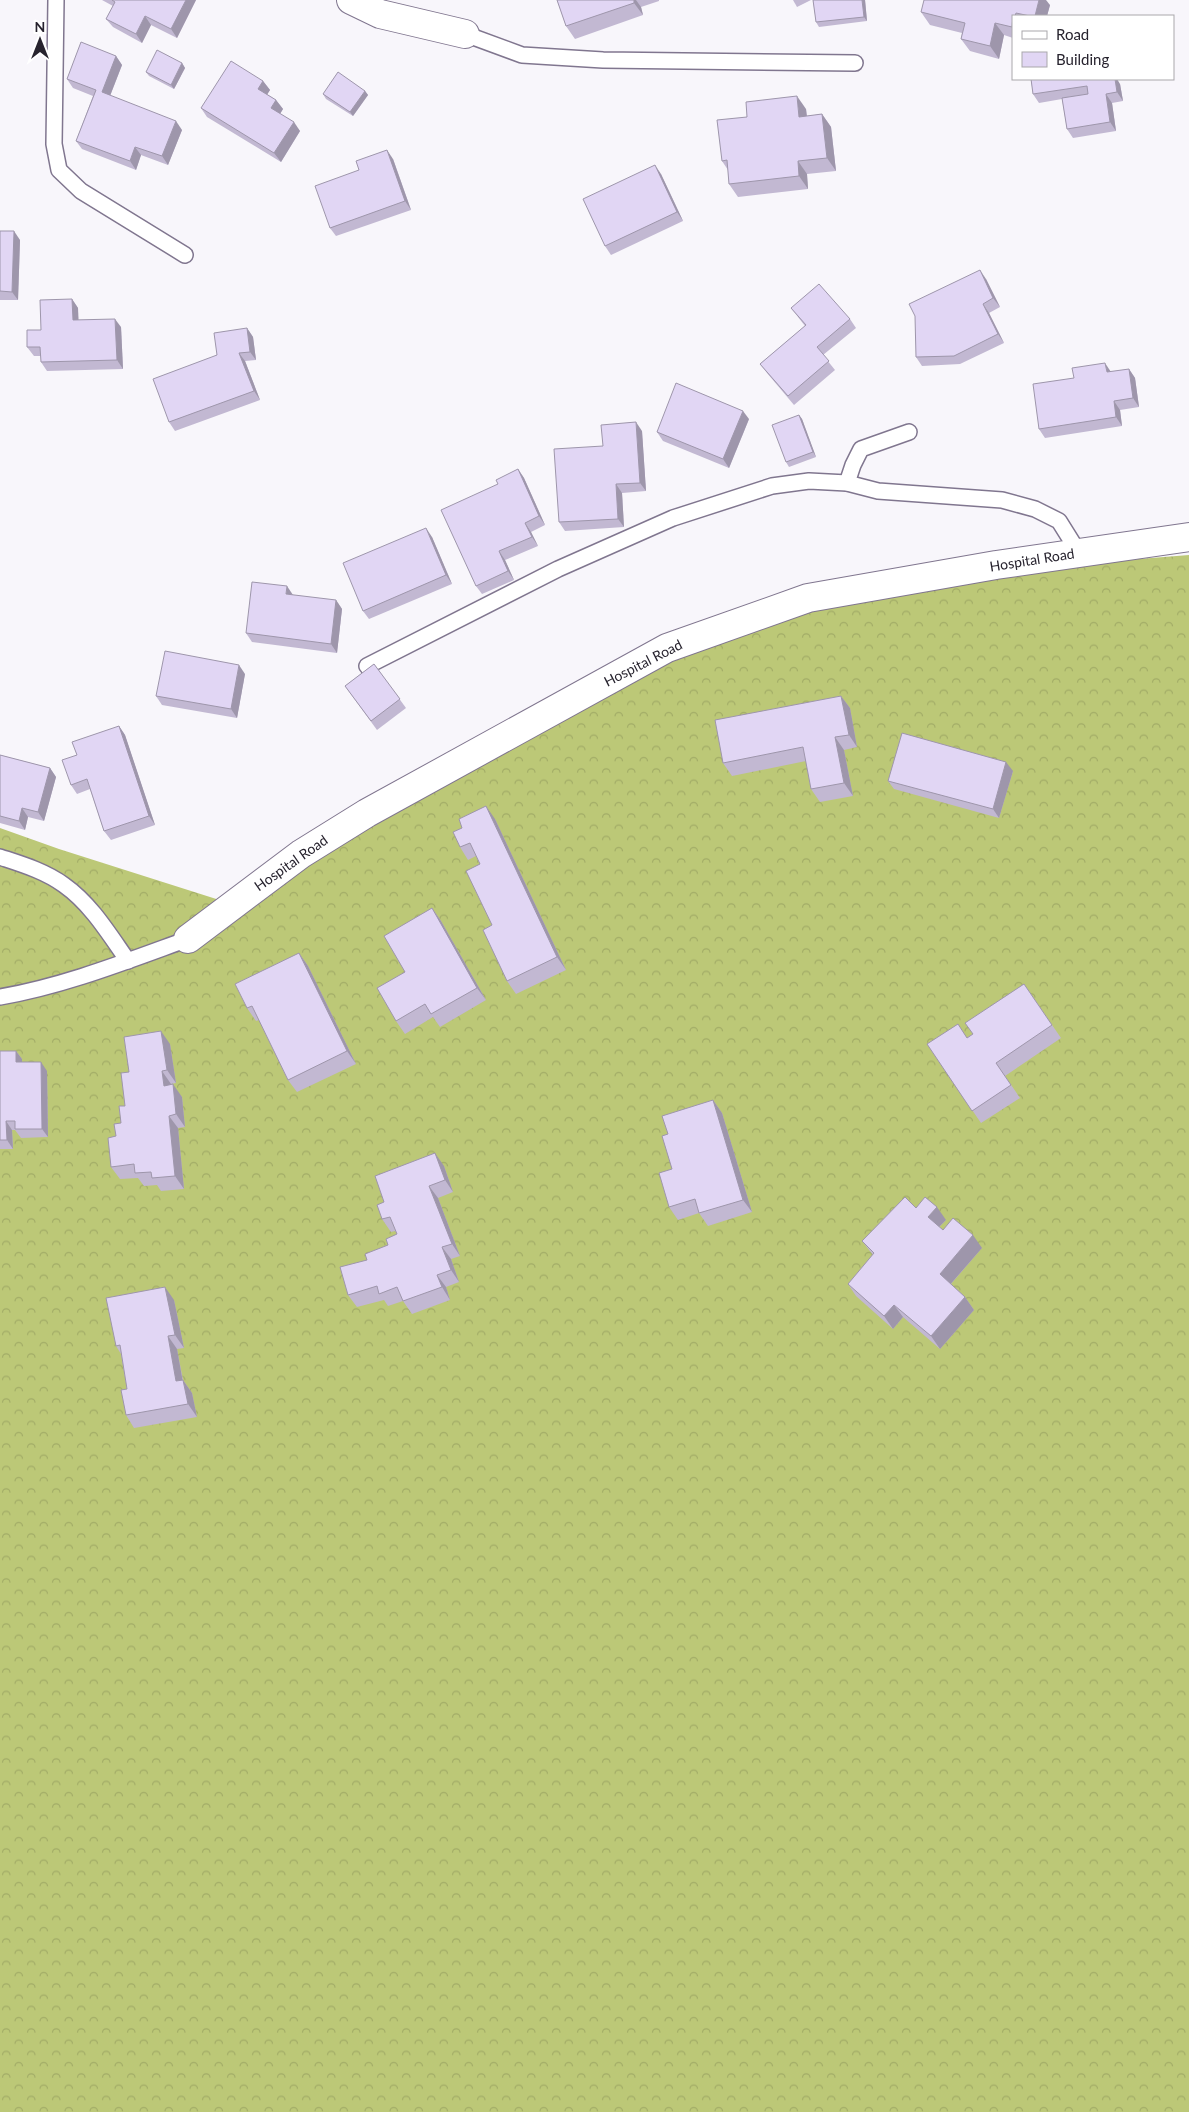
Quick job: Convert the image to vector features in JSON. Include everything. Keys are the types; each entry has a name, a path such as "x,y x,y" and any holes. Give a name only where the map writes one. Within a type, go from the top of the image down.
{"street":[{"path":"351,0 380,14 465,34"},
{"name":"Hospital Road","path":"188,939 301,854 367,813 667,648 808,598 996,565 1189,537"}],"lane":[{"path":"56,0 54,144 59,170 81,191 185,255"},
{"path":"465,34 522,56 612,60 855,63"},
{"path":"847,483 852,465 861,449 909,432"},
{"path":"367,666 558,569 673,518 772,486 809,481 847,483 878,491 1002,500 1035,509 1059,521 1079,553"},
{"path":"0,857 31,867 63,884 92,911 128,961"},
{"path":"0,997 27,992 128,961 188,939"}],"green space":[{"path":"1189,555 1189,2112 0,2112 0,828 59,849 232,904 700,624 860,581"}],"building":[{"path":"112,0 186,0 171,29 145,16 136,34 106,19 115,2"},
{"path":"557,0 634,0 634,3 566,26"},
{"path":"813,0 862,0 864,17 816,22"},
{"path":"924,0 1039,0 1035,15 1016,13 1012,15 1012,27 995,23 990,46 961,39 965,23 921,12"},
{"path":"81,42 116,56 102,92 176,121 162,156 135,147 130,161 76,141 96,90 67,79"},
{"path":"157,50 182,63 171,85 146,72"},
{"path":"231,61 263,81 258,89 276,100 271,108 294,122 274,153 201,108"},
{"path":"338,72 365,91 350,112 323,94"},
{"path":"1031,80 1115,80 1117,92 1106,94 1110,122 1067,129 1062,98 1088,94 1087,86 1033,94"},
{"path":"797,96 799,117 822,114 827,158 798,161 799,176 729,184 727,160 722,161 717,120 747,117 746,102"},
{"path":"387,150 405,201 330,228 315,186 359,170 356,161"},
{"path":"655,165 677,212 605,246 583,199"},
{"path":"0,231 14,231 12,292 0,291"},
{"path":"980,270 993,298 983,304 998,334 954,356 916,357 915,316 909,304"},
{"path":"819,284 850,319 817,347 829,361 788,396 760,364 806,325 791,308"},
{"path":"72,299 73,320 115,319 117,360 41,362 40,347 27,347 27,330 41,330 40,300"},
{"path":"247,328 250,352 239,353 254,391 169,422 153,379 217,355 214,333"},
{"path":"1105,363 1107,372 1129,369 1133,398 1114,401 1116,417 1039,429 1033,384 1074,378 1072,368"},
{"path":"676,383 743,411 723,459 657,432"},
{"path":"799,415 813,452 786,462 772,425"},
{"path":"636,422 640,483 616,484 618,519 559,522 554,449 603,446 601,425"},
{"path":"518,469 539,516 525,523 532,537 499,551 508,571 476,586 441,510 498,484 496,480"},
{"path":"426,528 446,575 363,611 343,563"},
{"path":"252,582 287,586 286,594 336,600 331,644 246,633"},
{"path":"165,651 239,665 231,709 156,696"},
{"path":"374,664 400,699 371,721 345,686"},
{"path":"841,696 849,735 835,737 844,783 811,789 803,747 723,763 715,720"},
{"path":"119,726 149,816 104,831 87,779 71,785 62,760 77,755 72,742"},
{"path":"902,733 1006,762 993,809 888,781"},
{"path":"0,755 50,768 38,812 22,808 19,821 0,816"},
{"path":"486,806 557,957 507,981 483,930 492,925 466,871 480,864 470,843 460,847 453,832 462,828 459,819"},
{"path":"432,908 477,988 431,1014 425,1004 396,1021 377,988 405,972 384,936"},
{"path":"299,953 347,1051 288,1080 252,1006 247,1008 235,984"},
{"path":"1024,984 1052,1025 996,1063 1011,1085 972,1111 927,1044 958,1024 967,1038 973,1034 965,1023"},
{"path":"161,1031 167,1070 162,1071 164,1086 173,1084 176,1114 169,1116 175,1176 152,1178 151,1172 135,1173 134,1164 111,1167 108,1138 116,1136 114,1124 121,1123 119,1106 125,1106 121,1073 129,1072 124,1037"},
{"path":"0,1051 16,1051 16,1062 41,1062 42,1129 15,1129 15,1121 6,1121 7,1140 0,1140"},
{"path":"713,1100 743,1200 699,1213 695,1199 669,1207 659,1173 672,1169 662,1136 668,1134 662,1116"},
{"path":"435,1153 445,1180 429,1186 452,1244 442,1247 451,1270 437,1275 442,1287 403,1301 397,1287 379,1294 377,1286 348,1295 340,1267 367,1260 365,1254 388,1245 386,1239 397,1234 390,1217 382,1219 377,1205 384,1202 375,1176"},
{"path":"905,1197 916,1208 925,1197 937,1207 928,1217 943,1230 953,1218 973,1235 940,1274 965,1297 931,1336 894,1305 884,1316 848,1284 874,1253 862,1241"},
{"path":"165,1287 175,1335 168,1336 176,1381 183,1380 188,1404 126,1415 121,1390 127,1389 120,1345 116,1346 106,1298"}]}
